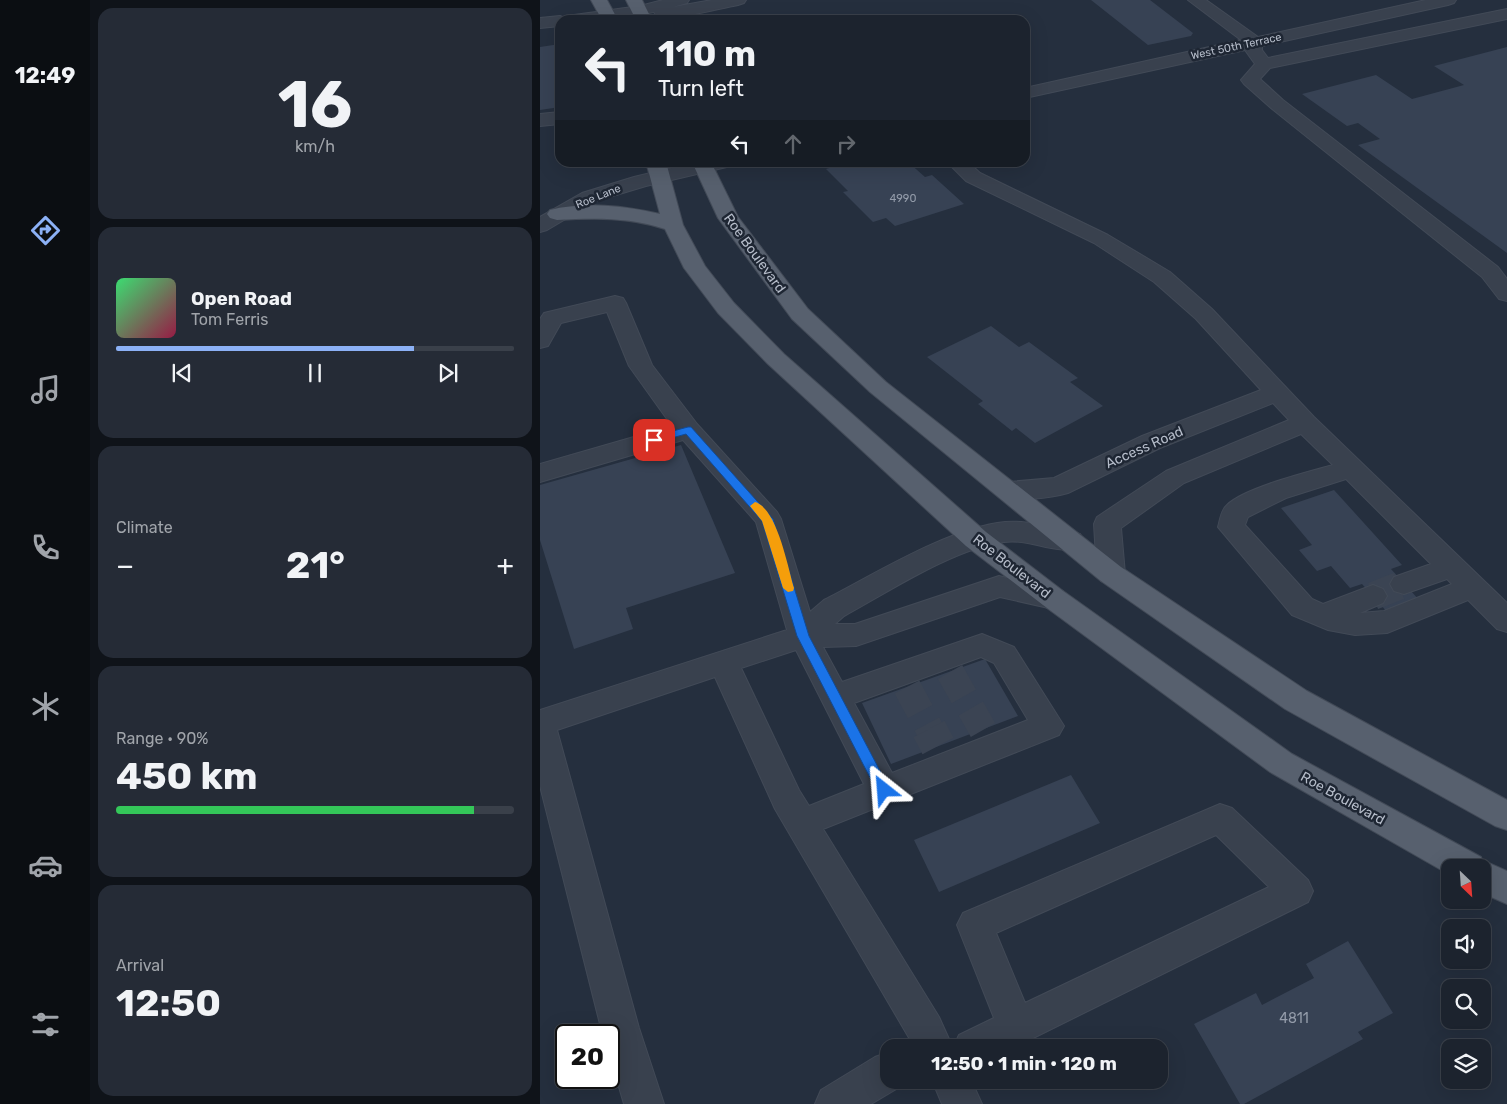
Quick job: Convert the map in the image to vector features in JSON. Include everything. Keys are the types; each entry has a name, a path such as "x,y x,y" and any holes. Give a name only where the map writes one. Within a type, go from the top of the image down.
{"main road":[{"path":"600,0 608,15"},
{"name":"Roe Boulevard","path":"710,167 712,188 728,218 800,314 878,387 1111,574 1296,700 1507,816"},
{"name":"Roe Boulevard","path":"658,169 673,225 695,268 726,308 776,359 976,539 1053,598 1281,763 1452,859"},
{"path":"548,220 596,212 638,213 673,225"}],"street":[{"path":"621,15 681,0"},
{"path":"640,10 674,12 738,0"},
{"path":"1196,0 1254,42 1253,51 1264,64"},
{"name":"West 50th Terrace","path":"1030,92 1448,0"},
{"path":"1507,14 1264,64 1250,80 1277,104 1490,272 1507,294"},
{"path":"540,23 555,22"},
{"path":"540,120 555,118"},
{"name":"Roe Lane","path":"548,220 588,197 624,185 658,169 679,167"},
{"path":"961,167 973,178 1101,239 1162,277 1204,314 1305,423 1507,621"},
{"path":"540,341 552,318 616,303 640,366 688,430 768,519 803,636 884,790"},
{"name":"Access Road","path":"1009,491 1059,487 1151,442 1276,393"},
{"path":"1111,574 1107,524 1175,477 1305,423"},
{"path":"540,473 688,430"},
{"path":"1352,468 1252,501 1236,512 1231,527 1302,606 1328,619 1355,624 1387,622 1472,587"},
{"path":"803,636 834,608 941,552 976,539 1005,532 1026,533 1070,541"},
{"path":"1404,584 1452,567"},
{"path":"644,1104 620,1028 540,724 803,636 856,635 999,586 1053,598"},
{"path":"1322,616 1373,596"},
{"path":"802,823 884,790 944,756 988,739 1048,726 1004,655 982,645 947,665 904,681 835,698"},
{"path":"724,663 787,799 921,1022 928,1039"},
{"path":"990,1039 1296,891 1220,818 975,925 1016,1026"},
{"path":"835,1104 880,1076"},
{"path":"954,1089 962,1104"}],"building":[{"path":"1091,0 1150,0 1193,33 1191,36 1148,45"},
{"path":"555,45 555,108 540,110 540,47"},
{"path":"1507,47 1507,253 1358,145 1380,139 1358,123 1347,126 1302,94 1376,75 1412,99 1464,85 1434,66"},
{"path":"833,167 914,167 925,177 932,175 964,204 895,226 886,218 873,222 843,192 848,191 826,169"},
{"path":"991,326 1019,347 1029,342 1078,378 1070,382 1103,406 1035,443 1016,428 1012,431 978,404 983,401 927,357"},
{"path":"681,445 735,573 626,608 633,629 574,649 540,540 540,485"},
{"path":"1334,490 1402,565 1391,569 1420,601 1388,613 1362,584 1350,588 1331,566 1317,571 1299,550 1312,545 1281,508"},
{"path":"985,659 1018,716 891,764 862,703"},
{"path":"1071,775 1100,823 939,892 914,840"},
{"path":"1348,941 1393,1013 1358,1032 1363,1039 1244,1104 1240,1104 1194,1024 1256,993 1262,1005 1314,978 1306,964"}],"tunnel":[{"path":"1373,596 1404,584"},
{"path":"950,672 983,730"},
{"path":"907,687 930,730"},
{"path":"929,729 938,746"}],"slow traffic":[{"path":"755,506 768,519 788,588"}],"route":[{"path":"654,440 688,430 768,519 803,636 884,790"}]}
